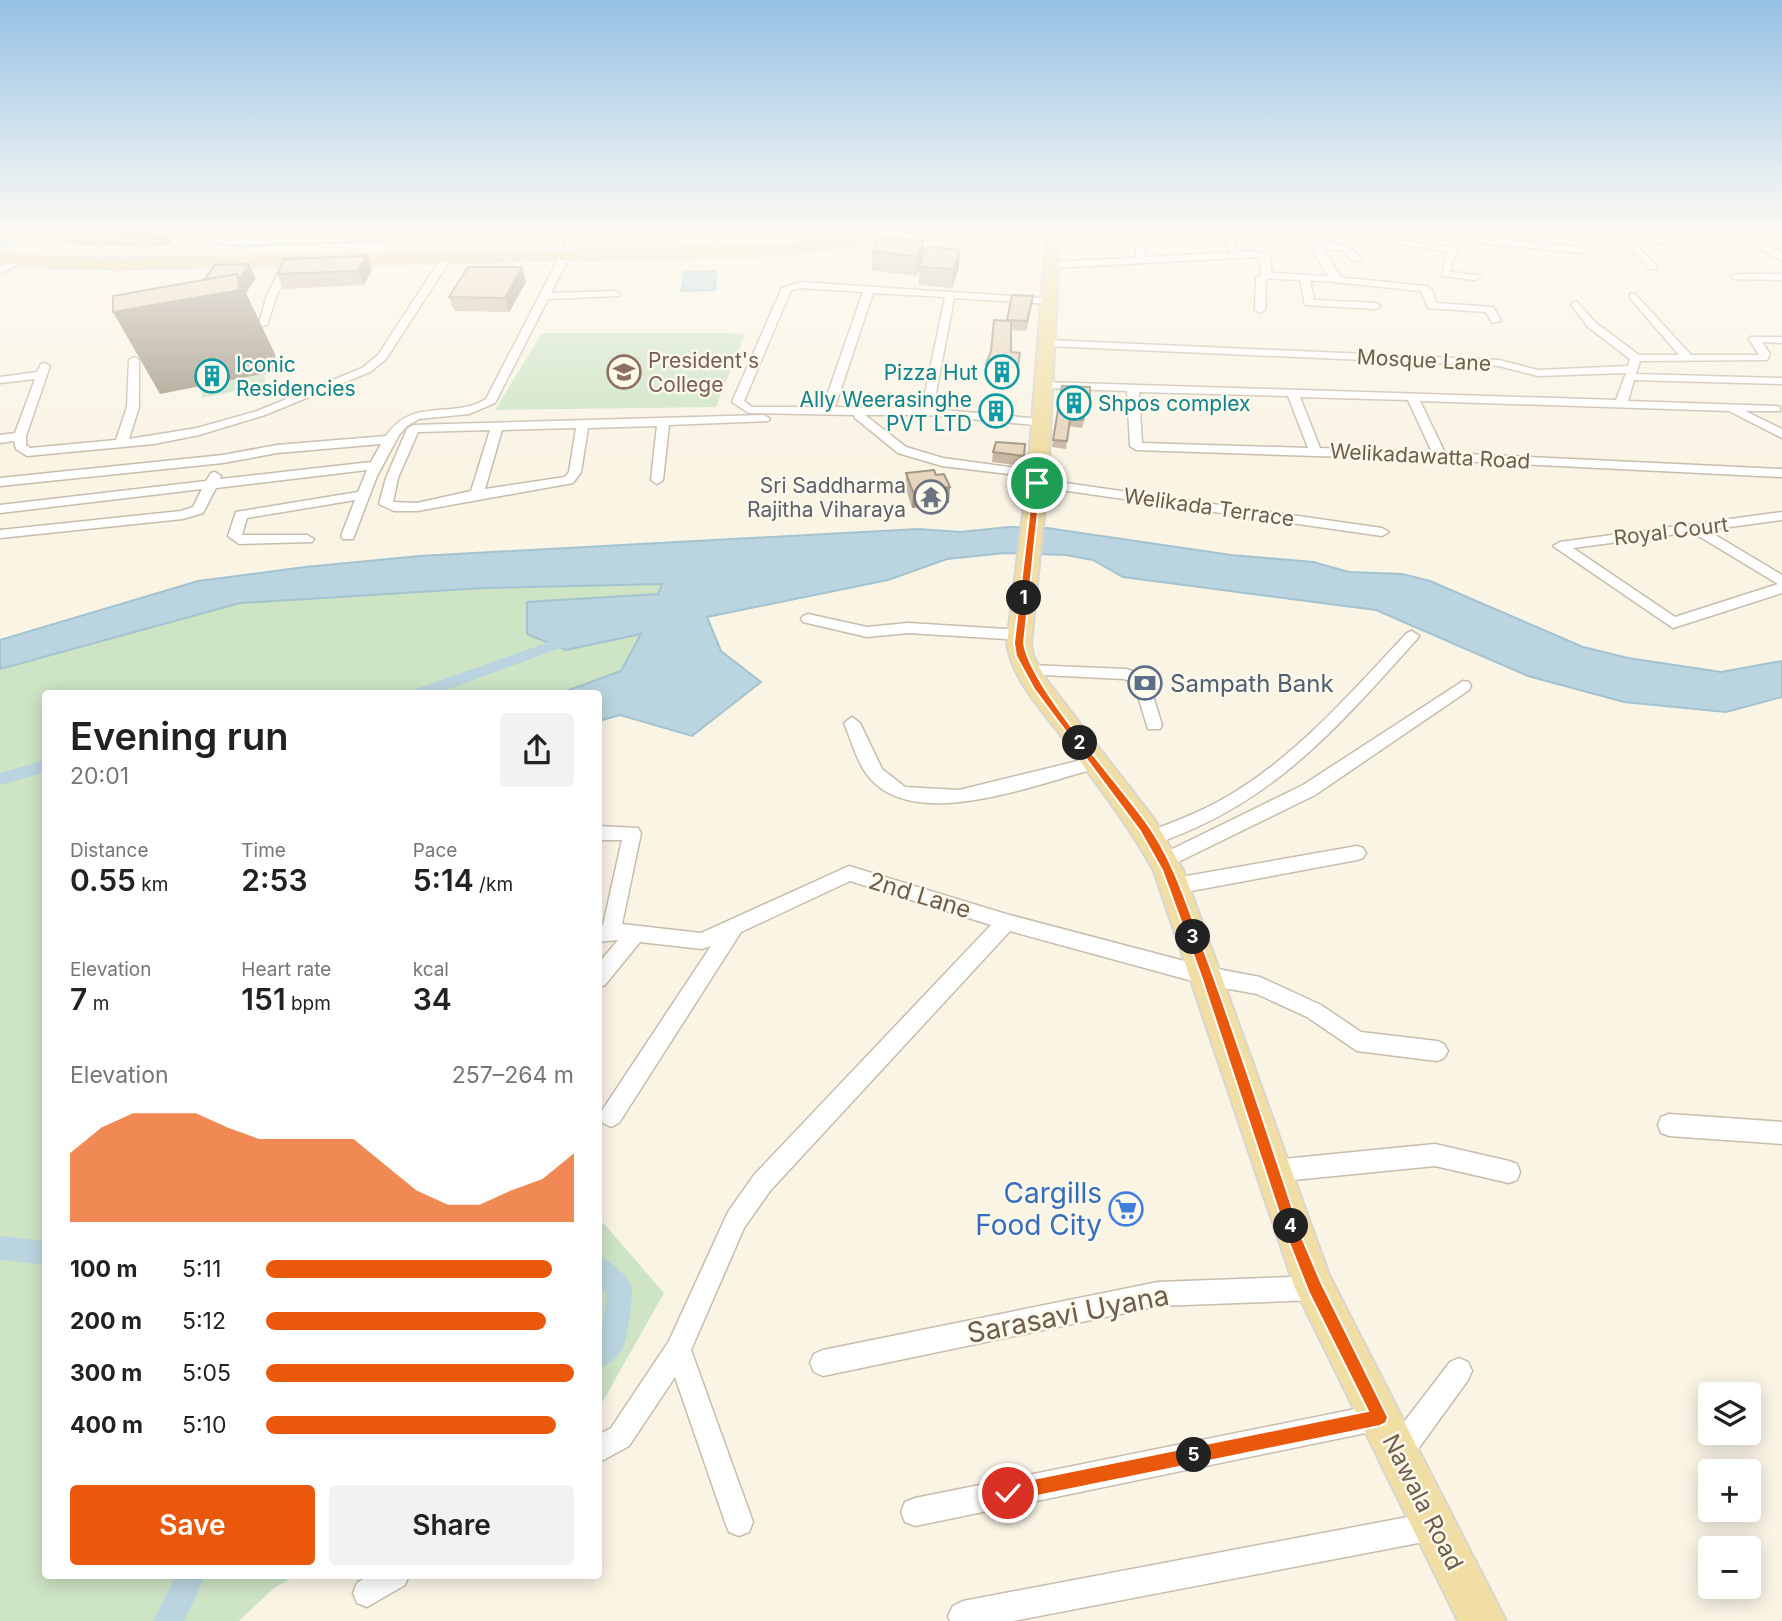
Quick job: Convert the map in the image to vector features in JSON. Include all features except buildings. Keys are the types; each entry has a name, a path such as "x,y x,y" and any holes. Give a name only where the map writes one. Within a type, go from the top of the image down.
{"main road":[{"name":"Nawala Road","path":"1051,306 1021,656 1028,670 1163,862 1207,976 1315,1287 1483,1621"}],"street":[{"path":"262,325 270,306"},
{"path":"0,380 42,370 20,436 20,446 27,452 121,444 199,431 261,413 375,365 415,306"},
{"path":"348,536 375,465 402,424 412,418 474,411 491,401 538,306"},
{"path":"779,306 738,402 749,410 828,410 860,414"},
{"path":"828,410 864,306"},
{"path":"928,412 948,306"},
{"path":"1260,306 1260,310"},
{"path":"1368,306 1376,306"},
{"path":"1432,306 1489,309 1496,321"},
{"path":"1577,306 1632,368 1782,381"},
{"path":"1642,306 1687,357"},
{"path":"1632,368 1687,357 1763,358 1765,354 1754,339 1782,340"},
{"name":"Mosque Lane","path":"1048,343 1499,363 1538,373 1632,368"},
{"path":"121,444 133,407 134,360"},
{"path":"1621,403 1632,368"},
{"path":"1044,385 1776,410"},
{"name":"Welikadawatta Road","path":"1133,388 1136,446 1440,456 1782,472"},
{"path":"1292,392 1315,451"},
{"path":"1412,396 1440,456"},
{"path":"1729,408 1782,434"},
{"path":"583,424 575,472 569,480 409,508 393,509 387,504 392,478 413,429 928,412 1041,423"},
{"name":"Welikada Terrace","path":"860,414 902,450 942,462 1382,532"},
{"path":"657,480 663,422"},
{"path":"477,494 497,427"},
{"path":"0,439 20,436"},
{"path":"0,482 223,459 277,449 391,439"},
{"path":"0,534 183,515 198,510 223,459"},
{"path":"0,509 375,465"},
{"path":"307,539 239,540 235,536 240,515 363,495"},
{"name":"Royal Court","path":"1782,516 1560,546 1673,623 1782,588"},
{"path":"1694,528 1782,581"},
{"path":"808,619 867,632 908,628 1021,635"},
{"path":"1163,862 1193,821 1243,796 1279,770 1336,718 1412,636"},
{"path":"1028,670 1126,674 1141,680 1154,725"},
{"path":"1163,862 1310,790 1463,686"},
{"path":"852,723 875,773 901,793 959,797 1094,763"},
{"path":"602,833 632,833 605,933"},
{"path":"1163,862 1357,853"},
{"name":"2nd Lane","path":"605,933 702,941 849,873 1006,922 1207,976 1260,986 1314,1011 1357,1041 1437,1051"},
{"path":"602,1448 620,1437 678,1350 737,1220 762,1183 1006,922"},
{"path":"611,1116 735,925"},
{"path":"602,974 635,934"},
{"path":"1669,1125 1782,1133"},
{"path":"1273,1171 1436,1155 1509,1172"},
{"name":"Sarasavi Uyana","path":"823,1363 1158,1294 1315,1287"},
{"path":"678,1350 739,1522"},
{"path":"1398,1453 1459,1371"},
{"path":"915,1512 1380,1417"},
{"path":"963,1616 1435,1526"},
{"path":"367,1592 388,1579"}],"green space":[{"name":"President's College","path":"542,333 745,334 716,407 495,410"},
{"path":"264,374 266,385 202,398 202,386"},
{"path":"662,584 658,594 528,602 642,634 621,671 569,690 42,690 42,1579 290,1579 274,1588 239,1621 0,1621 0,669 240,603 483,588"},
{"path":"602,1223 664,1293 602,1403"}],"water":[{"path":"1009,527 1047,528 1231,555 1313,562 1349,572 1402,574 1430,581 1583,647 1628,658 1721,672 1782,661 1782,697 1726,712 1624,702 1528,676 1376,610 1123,577 1093,560 1066,555 1005,553 947,559 888,580 707,617 721,651 761,682 692,736 620,715 602,720 602,690 569,690 621,671 641,634 566,650 527,634 527,602 658,594 662,584 483,588 240,603 0,669 0,640 198,581 420,556 918,529 960,532"}],"waterway":[{"path":"430,690 577,637"},
{"path":"0,779 42,767"},
{"path":"0,1248 42,1253"},
{"path":"602,1272 620,1290 613,1342 602,1352"},
{"path":"168,1621 190,1579"}],"place":[{"name":"President's College","path":"624,372"},
{"name":"Pizza Hut","path":"1002,372"},
{"name":"Iconic Residencies","path":"212,376"},
{"name":"Shpos complex","path":"1074,403"},
{"name":"Ally Weerasinghe PVT LTD","path":"996,411"},
{"name":"Sri Saddharma Rajitha Viharaya","path":"931,497"},
{"name":"Sampath Bank","path":"1145,683"},
{"name":"Cargills Food City","path":"1126,1209"}],"route":[{"path":"1008,1493 1380,1417 1315,1287 1296,1240 1207,976 1168,870 1144,827 1038,687 1021,656 1019,643 1037,483"}]}
